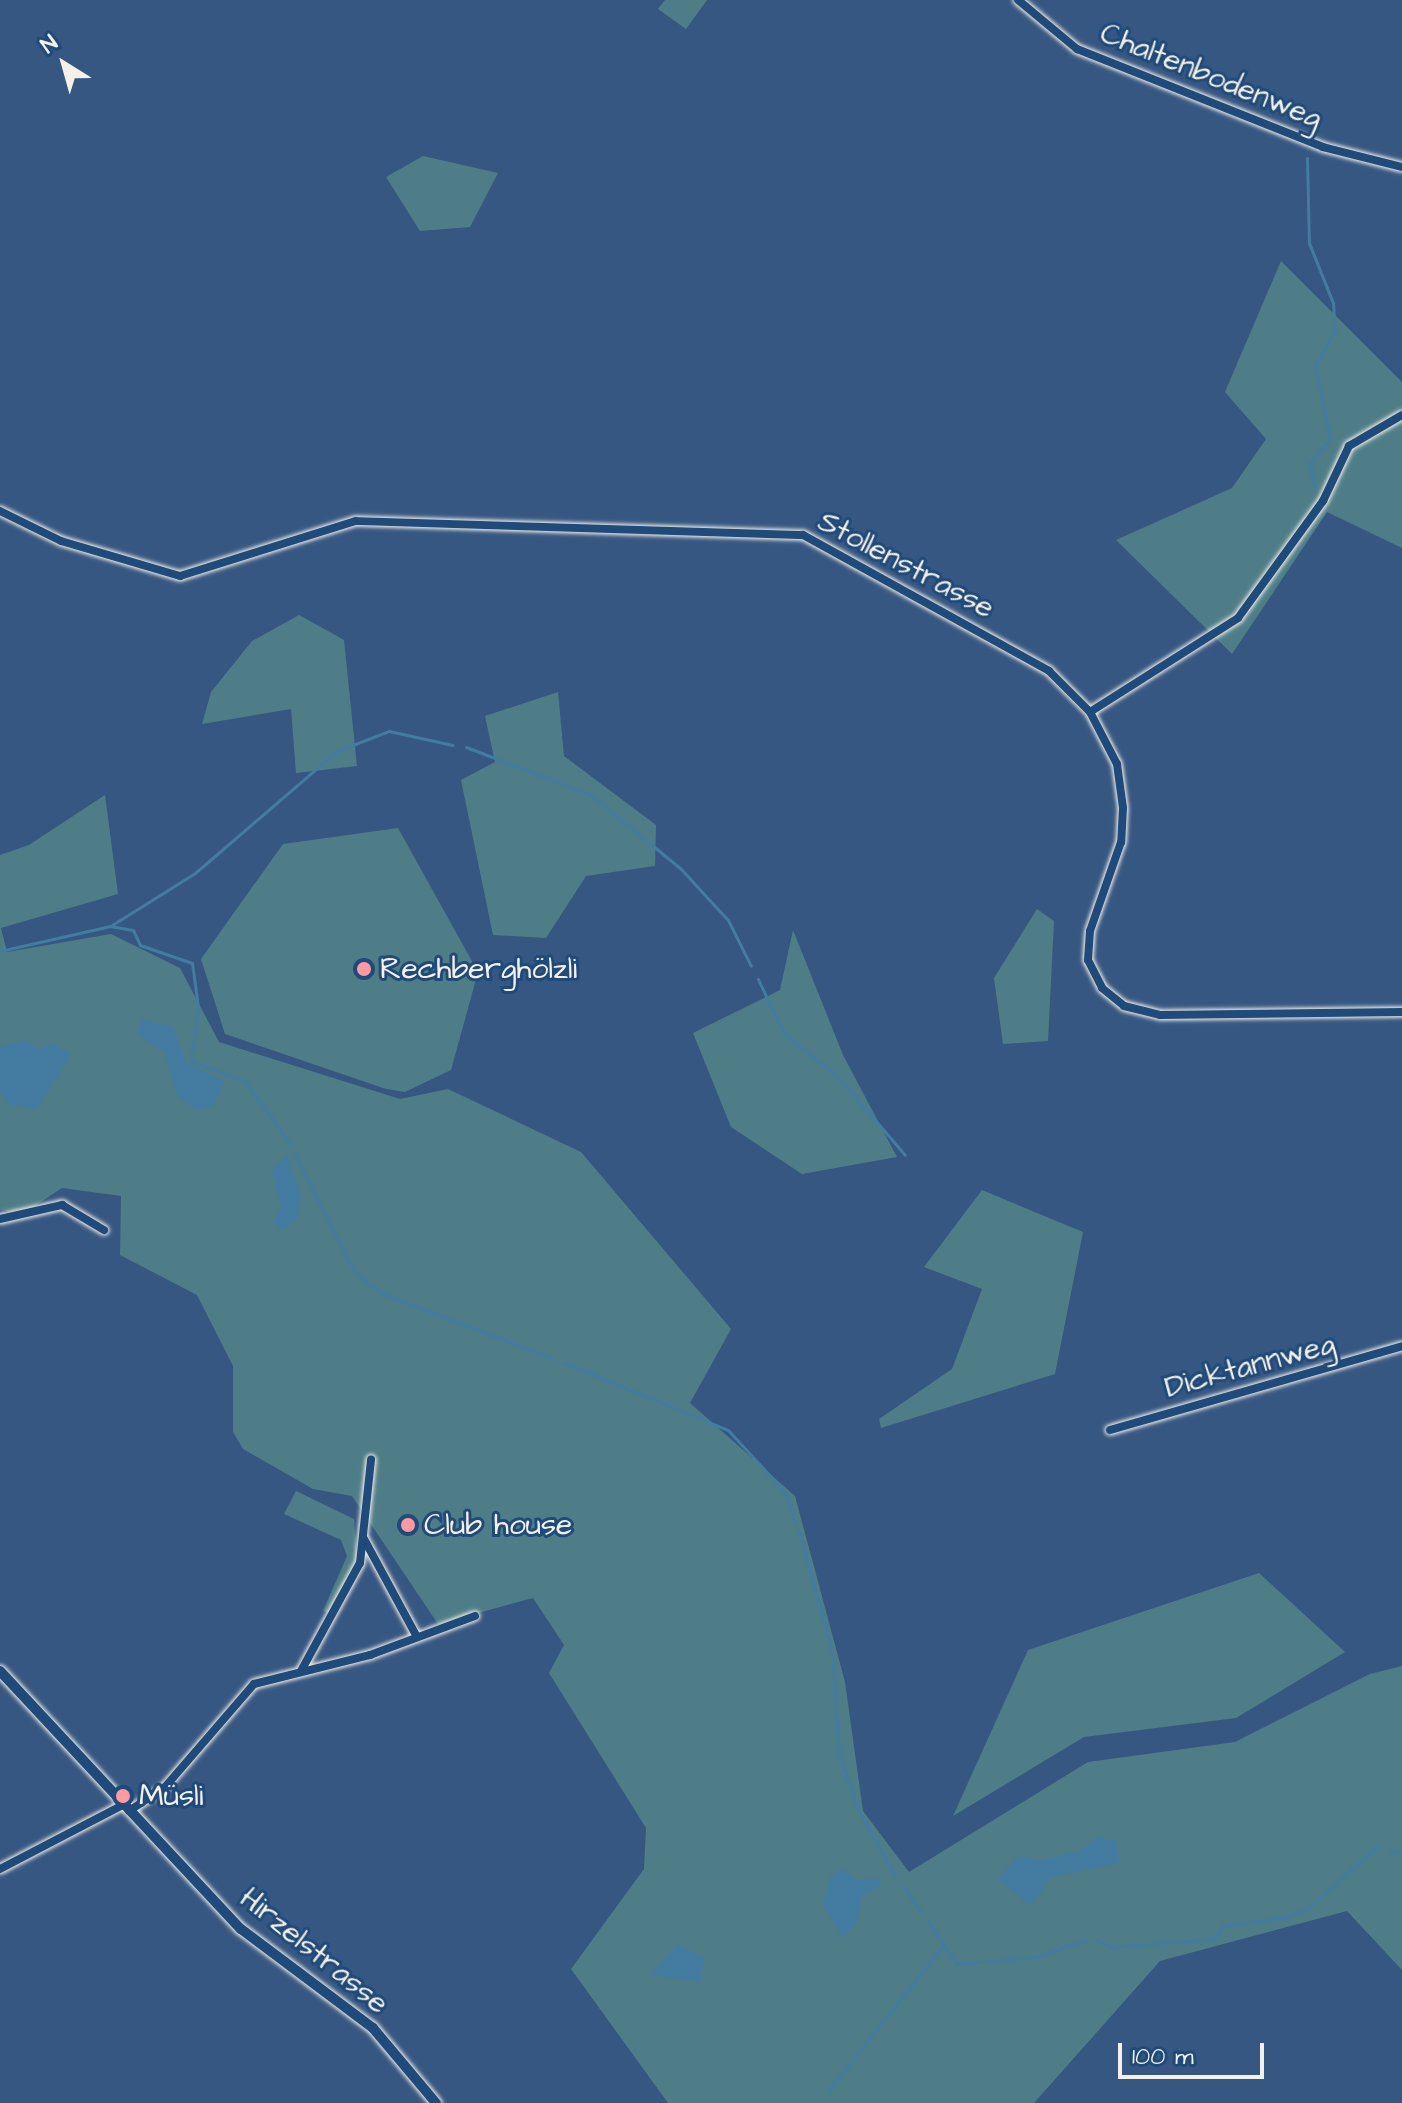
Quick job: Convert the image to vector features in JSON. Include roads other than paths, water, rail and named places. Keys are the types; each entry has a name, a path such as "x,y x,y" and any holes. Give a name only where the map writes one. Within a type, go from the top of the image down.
{"street":[{"name":"Chaltenbodenweg","path":"1018,0 1077,49 1323,147 1402,167"},
{"path":"1090,712 1238,618 1323,501 1349,446 1402,415"},
{"name":"Stollenstrasse","path":"0,511 61,541 180,576 356,521 785,532 819,541 1049,671 1090,712 1117,764 1123,808 1121,842 1090,931 1088,960 1102,988 1124,1006 1160,1015 1402,1012"},
{"path":"0,1219 62,1205 104,1230"},
{"name":"Dicktannweg","path":"1110,1430 1402,1346"},
{"path":"300,1672 360,1563 371,1460"},
{"path":"364,1538 417,1637"},
{"path":"0,1869 165,1787 254,1684 417,1637 475,1616"},
{"name":"Hirzelstrasse","path":"0,1671 241,1929 389,2043 436,2103"}],"water":[{"path":"142,1020 173,1027 187,1064 225,1081 213,1106 197,1111 176,1094 165,1053 137,1034"},
{"path":"25,1040 39,1049 54,1043 71,1055 36,1110 9,1104 0,1092 0,1047"},
{"path":"287,1155 300,1193 298,1218 282,1231 273,1222 281,1208 272,1171"},
{"path":"1097,1837 1117,1841 1119,1863 1052,1877 1031,1905 997,1880 1018,1856 1044,1860 1082,1850"},
{"path":"842,1869 856,1880 878,1878 880,1886 862,1897 857,1922 843,1938 823,1905 830,1877"},
{"path":"677,1944 704,1958 701,1982 651,1975"}],"waterway":[{"path":"1307,158 1309,243 1333,303 1335,331 1315,365 1330,439 1310,463 1314,489"},
{"path":"112,925 195,873 337,751 389,731 452,745"},
{"path":"466,747 591,795 680,868 728,920 751,966"},
{"path":"0,951 110,926 133,930 140,945 192,963 198,1007 191,1061 245,1081 291,1145"},
{"path":"758,979 783,1032 839,1078 905,1155"},
{"path":"294,1152 354,1271 381,1293 555,1359"},
{"path":"563,1362 728,1430 785,1492 795,1521"},
{"path":"799,1532 832,1651 839,1754 857,1807"},
{"path":"858,1809 895,1876"},
{"path":"1097,1940 1110,1947 1214,1939 1223,1926 1285,1917 1307,1909 1378,1846"},
{"path":"1391,1851 1402,1851"},
{"path":"903,1886 921,1912"},
{"path":"928,1921 957,1964 982,1962"},
{"path":"988,1961 1036,1957 1085,1940"},
{"path":"828,2091 944,1944"}],"place":[{"name":"Rechberghölzli","path":"364,969"},
{"name":"Club house","path":"408,1525"},
{"name":"Müsli","path":"123,1796"}]}
